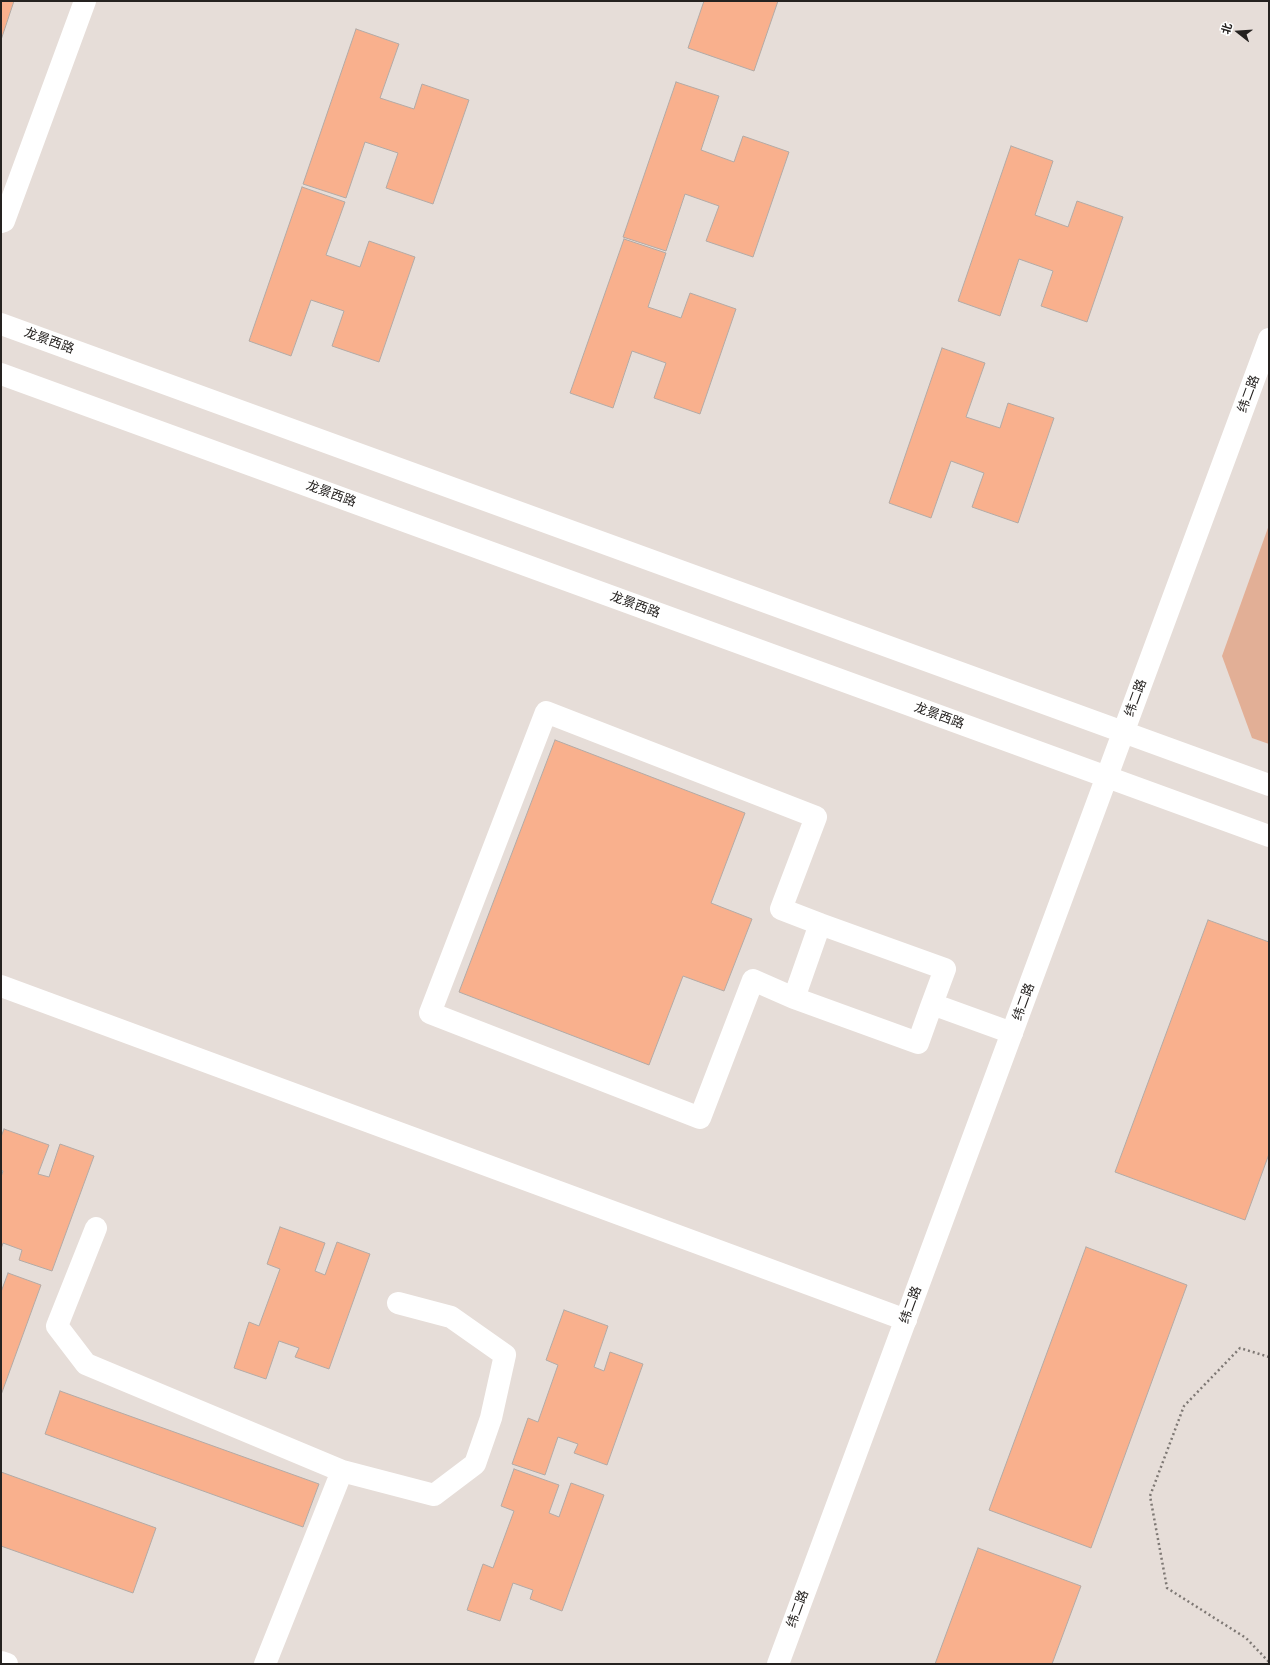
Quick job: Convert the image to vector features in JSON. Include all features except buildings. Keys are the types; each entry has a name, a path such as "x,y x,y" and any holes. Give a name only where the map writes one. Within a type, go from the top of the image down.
{"main road":[{"path":"1,222 4,221 85,1"},
{"name":"龙景西路","path":"1,324 1269,785"},
{"name":"纬二路","path":"778,1664 1269,339"},
{"name":"龙景西路","path":"1,374 1269,836"},
{"path":"546,712 816,817 781,909 820,924 945,969 918,1043 794,998 753,980 700,1118 430,1013 546,712"},
{"path":"794,998 820,924"},
{"path":"1,986 906,1320"},
{"path":"932,1004 1012,1033"},
{"path":"96,1228 57,1326 86,1364 342,1471 434,1495 475,1464 491,1418 505,1355 451,1318 398,1303"},
{"path":"265,1664 342,1471"},
{"path":"1,1662 7,1664"}],"path":[{"path":"1269,1357 1240,1348 1184,1406 1150,1496 1167,1588 1246,1638 1269,1662"}],"shaded area":[{"path":"1269,525 1269,744 1252,738 1222,656"}]}
